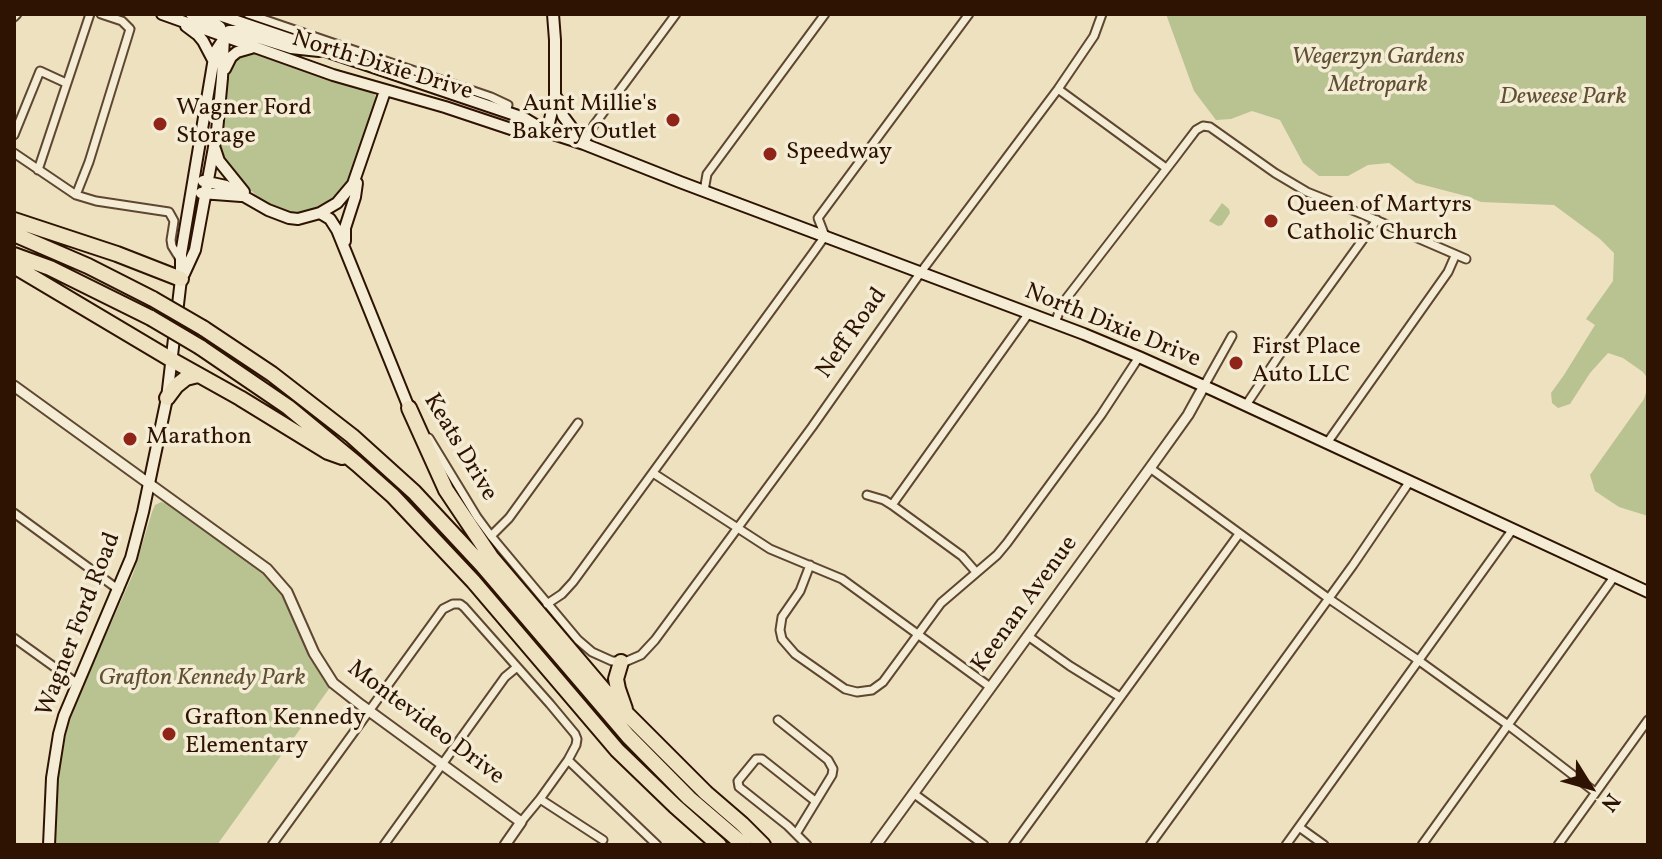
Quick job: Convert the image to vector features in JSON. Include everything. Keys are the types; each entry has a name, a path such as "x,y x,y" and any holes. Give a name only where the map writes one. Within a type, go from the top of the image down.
{"highway":[{"path":"14,220 181,279"},
{"path":"14,234 78,261 203,328 272,374 352,436 414,492 482,565 628,736 689,798 744,845"},
{"path":"14,255 50,268 151,318 200,347 288,407 357,464 450,554 617,750 719,845"},
{"path":"14,266 328,452 357,464"},
{"path":"167,398 186,378 198,375"},
{"path":"409,408 446,490 491,557 609,696 763,845"},
{"path":"621,662 616,679 626,713"}],"main road":[{"name":"North Dixie Drive","path":"162,14 385,91 517,131 547,132"},
{"path":"191,14 213,22 220,27 224,37 229,31 237,31 291,48 332,52"},
{"name":"North Dixie Drive","path":"216,14 262,20 332,52 371,60 524,118 547,132 1055,323 1246,405 1648,592"},
{"path":"547,132 555,88 553,14"},
{"path":"174,18 198,35 207,46 213,62"},
{"name":"Wagner Ford Road","path":"49,845 52,778 64,716 131,558 150,482 167,398 183,242 215,52 224,37"},
{"name":"Wagner Ford Road","path":"181,279 195,250 214,144 224,37"},
{"path":"222,78 231,57 244,49 255,48"},
{"path":"311,67 355,76 362,74 371,60"},
{"path":"555,88 563,116 584,144"},
{"path":"214,144 219,161 250,199 289,218 298,219 320,213 342,198 353,184 385,91"},
{"path":"183,242 196,218 204,187 209,141 206,110"},
{"path":"480,118 503,119 506,112"},
{"path":"345,247 345,228 355,197 358,173"},
{"path":"204,187 250,199"},
{"name":"Keats Drive","path":"320,213 330,219 345,247 409,408"}],"street":[{"path":"38,170 90,14"},
{"path":"76,195 130,29 122,21 101,14"},
{"path":"248,14 371,60"},
{"path":"584,144 594,125 676,14"},
{"path":"704,191 705,179 713,165 825,14"},
{"name":"Neff Road","path":"621,662 636,658 646,650 738,527 921,272 1058,89 1094,36 1102,14"},
{"path":"547,604 573,582 825,236 818,218 967,15"},
{"path":"14,135 40,71 66,83"},
{"path":"1058,89 1166,168"},
{"path":"1055,323 1062,304 1196,130 1203,126 1210,127 1307,192 1466,259"},
{"path":"14,153 76,195 169,212 174,221 172,246 181,261"},
{"path":"1246,405 1377,220"},
{"path":"1327,443 1448,272 1455,256"},
{"path":"892,505 1029,313"},
{"path":"1204,386 1232,336"},
{"path":"810,565 800,591 782,617 782,639 790,651 845,689 857,692 872,690 883,682 941,603 1007,543 1101,415 1139,357"},
{"name":"Montevideo Drive","path":"14,386 267,569 287,592 314,653 333,683 521,822"},
{"name":"Keenan Avenue","path":"876,845 1188,415 1204,386"},
{"name":"Keats Drive","path":"409,408 477,517 547,604 584,646 602,657 621,662"},
{"path":"491,536 526,497 578,423"},
{"path":"1150,468 1508,725 1595,792"},
{"path":"653,473 770,549 842,579 990,687"},
{"path":"1150,845 1353,565 1410,481"},
{"path":"867,495 892,505 962,556 976,572"},
{"path":"14,513 119,590"},
{"path":"1286,845 1513,529"},
{"path":"1013,845 1239,534"},
{"path":"1422,845 1614,577"},
{"path":"272,845 443,609 456,604 464,607 517,667 575,734 577,741 568,760 505,845"},
{"path":"1028,636 1120,697"},
{"path":"14,638 78,684"},
{"path":"384,845 505,677 517,667"},
{"path":"778,720 832,765 832,775 796,834"},
{"path":"1558,845 1648,720"},
{"path":"807,845 739,787 738,781 756,759 762,759 815,801"},
{"path":"568,760 657,845"},
{"path":"913,793 984,845"},
{"path":"540,799 603,840"},
{"path":"1299,827 1324,845"}],"green space":[{"path":"1166,14 1648,14 1648,379 1623,358 1608,353 1590,373 1570,404 1558,408 1552,403 1551,393 1595,325 1586,319 1613,281 1614,253 1600,239 1554,205 1481,202 1416,183 1389,163 1368,165 1348,176 1319,176 1303,163 1280,120 1252,111 1231,119 1216,120 1194,91"},
{"path":"244,52 258,54 375,95 377,102 352,177 345,190 321,210 289,213 269,207 236,177 220,156 218,146 227,80 232,62"},
{"path":"1222,203 1230,213 1218,226 1209,221"},
{"path":"1648,386 1648,516 1619,507 1595,491 1590,475 1644,399"},
{"name":"Grafton Kennedy Park","path":"161,502 174,506 271,577 286,597 331,686 217,845 54,845 58,779 67,729 133,574 152,512 155,505"}],"place":[{"name":"Aunt Millie's Bakery Outlet","path":"673,120"},
{"name":"Wagner Ford Storage","path":"160,124"},
{"name":"Speedway","path":"770,154"},
{"name":"Queen of Martyrs Catholic Church","path":"1271,221"},
{"name":"First Place Auto LLC","path":"1236,363"},
{"name":"Marathon","path":"130,439"},
{"name":"Grafton Kennedy Elementary","path":"169,734"}],"park label":[{"name":"Wegerzyn Gardens Metropark","path":"1378,73"},
{"name":"Deweese Park","path":"1563,99"}]}
